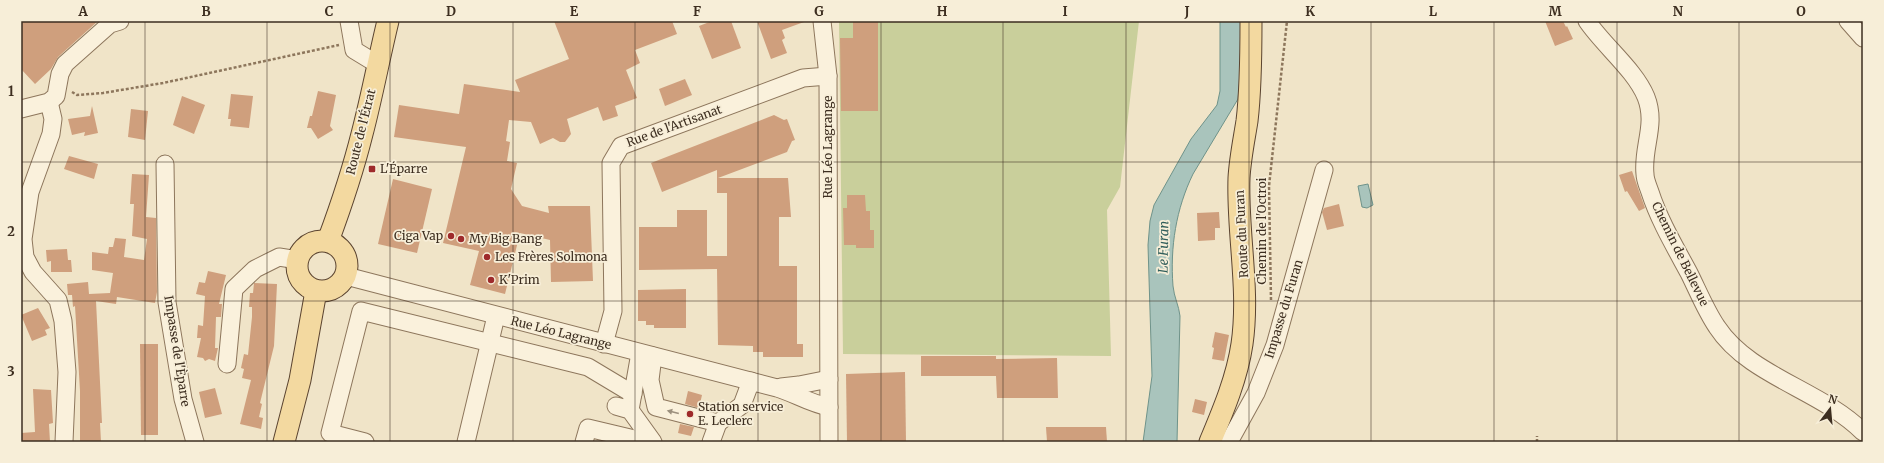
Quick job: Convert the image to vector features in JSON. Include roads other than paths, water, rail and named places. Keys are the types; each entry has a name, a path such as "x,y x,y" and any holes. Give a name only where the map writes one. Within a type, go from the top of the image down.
{"main road":[{"name":"Route de l'Étrat","path":"328,241 354,166 388,21"},
{"name":"Route du Furan","path":"1210,442 1226,401 1242,344 1244,281 1239,176 1247,119 1251,62 1251,21"},
{"path":"328,241 342,249 346,256 348,264 346,276 339,285 332,289 316,291 309,288 301,279 297,268 298,260 301,252 312,242 328,241"},
{"path":"284,442 300,380 316,291"}],"street":[{"path":"21,109 49,102 56,96 60,74 65,64 110,24 120,21"},
{"path":"349,21 354,50 377,64"},
{"name":"Rue Léo Lagrange","path":"822,21 828,76 829,442"},
{"name":"Chemin de Bellevue","path":"1587,21 1610,51 1635,77 1646,97 1651,115 1650,135 1645,156 1645,176 1656,209 1717,328 1736,350 1758,365 1816,397 1852,421 1863,432"},
{"path":"1848,21 1863,38"},
{"name":"Rue de l'Artisanat","path":"604,344 613,311 611,163 621,146 803,78 828,76"},
{"path":"49,102 53,119 51,134 30,192 23,239 25,257 33,272 58,300 63,322 66,372 64,442"},
{"name":"Impasse de l'Èparre","path":"165,164 167,302 183,399 195,442"},
{"name":"Impasse du Furan","path":"1229,442 1256,393 1275,345 1324,170"},
{"path":"227,364 234,289 255,269 279,257 298,260"},
{"name":"Rue Léo Lagrange","path":"346,276 777,388 797,394 820,406 829,407"},
{"path":"355,441 330,433 361,311 588,367 626,403 653,442"},
{"path":"466,442 496,316"},
{"path":"626,403 646,355"},
{"path":"646,355 656,407 718,423"},
{"path":"777,388 800,386 829,379"},
{"path":"711,442 718,423 742,405 750,381"},
{"path":"585,437 588,428 647,442"}],"water":[{"name":"Le Furan","path":"1220,21 1241,21 1242,58 1238,99 1193,174 1178,215 1172,257 1174,294 1180,316 1177,442 1143,442 1152,376 1148,245 1150,221 1154,205 1191,139 1217,105 1220,91"},
{"path":"1368,184 1373,205 1367,208 1362,207 1358,186"}],"place":[{"name":"L'Éparre","path":"372,169"},
{"name":"Ciga Vap","path":"451,236"},
{"name":"My Big Bang","path":"461,239"},
{"name":"Les Frères Solmona","path":"487,257"},
{"name":"K'Prim","path":"491,280"},
{"name":"Station service E. Leclerc","path":"690,414"}]}
